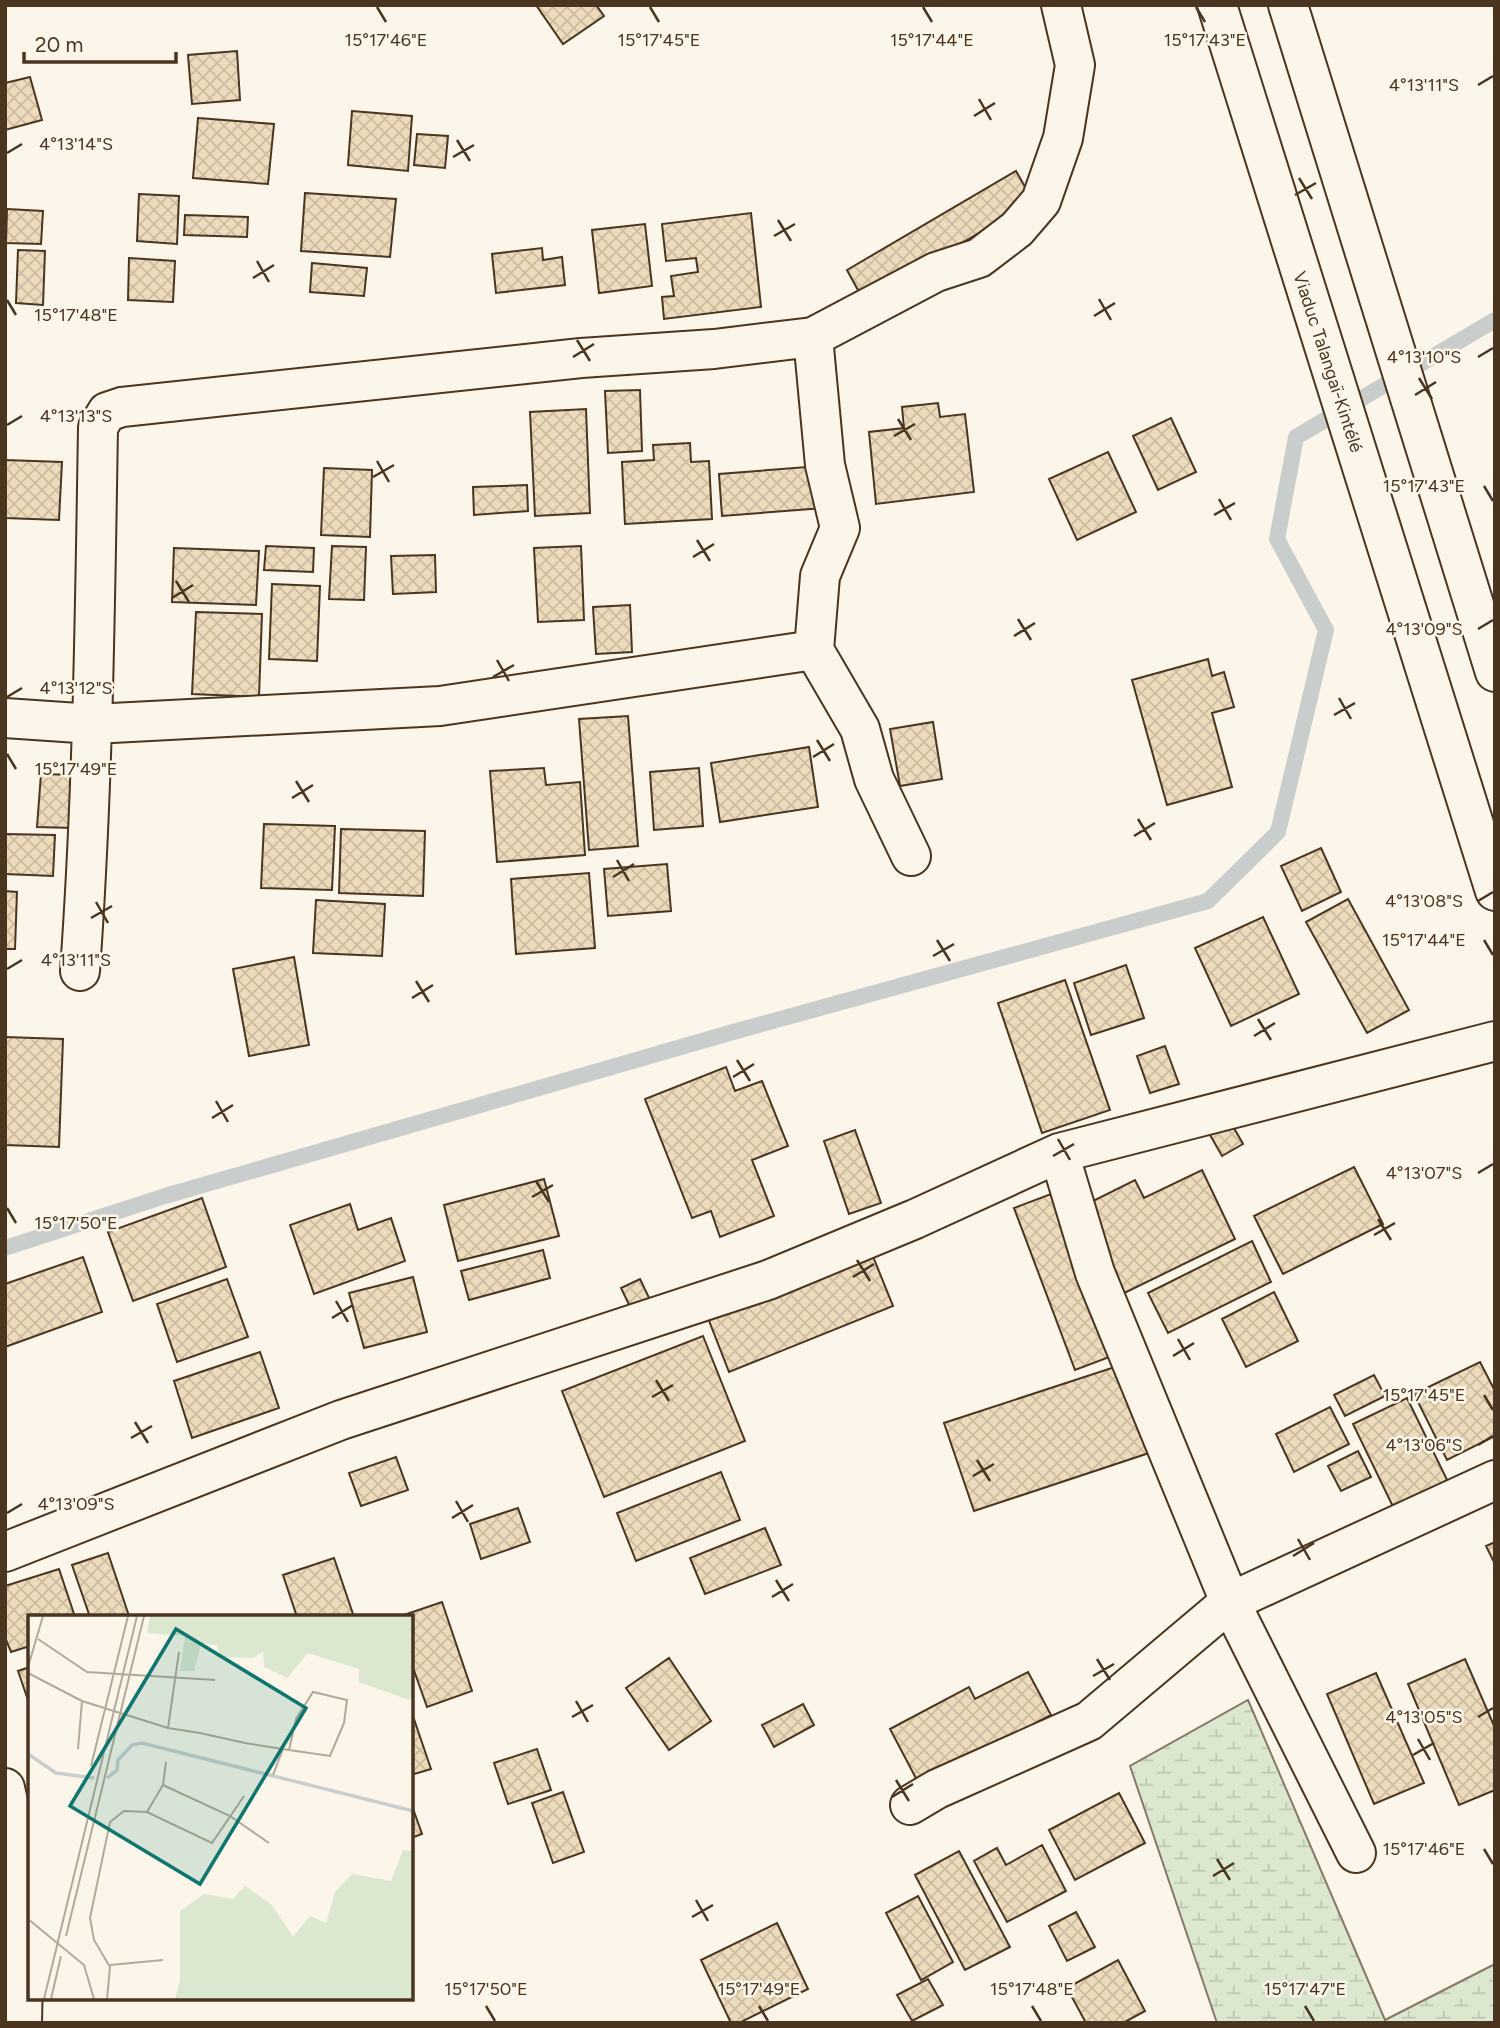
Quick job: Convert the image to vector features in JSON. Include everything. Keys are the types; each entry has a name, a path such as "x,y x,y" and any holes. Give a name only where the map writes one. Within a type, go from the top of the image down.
{"main road":[{"path":"80,971 93,724 98,427 107,412 122,407 554,361 714,349 813,337 936,272 979,258 1017,229 1041,201 1063,138 1076,65 1061,5"},
{"name":"Viaduc Talangaï-Kintélé","path":"1217,5 1495,891"},
{"path":"1288,5 1495,672"},
{"path":"813,337 825,465 840,528 820,576 814,650 860,729 874,779 911,856"},
{"path":"5,718 93,724 440,706 814,650"},
{"path":"5,1552 341,1420 768,1280 915,1219 1059,1153 1495,1041"},
{"path":"1059,1153 1096,1273 1230,1602 1356,1853"},
{"path":"910,1805 937,1789 1089,1721 1230,1602 1495,1480"},
{"path":"5,1788 25,1878 22,2023"}],"green space":[{"path":"1248,1700 1385,2020 1495,1964 1495,2023 1217,2023 1130,1766"}],"building":[{"path":"536,5 596,5 604,16 563,44"},
{"path":"237,51 240,100 192,104 188,55"},
{"path":"30,77 42,120 5,130 5,83"},
{"path":"352,111 412,116 408,171 348,165"},
{"path":"198,118 274,124 268,184 193,178"},
{"path":"417,134 448,136 445,168 414,165"},
{"path":"1016,171 1033,201 864,301 847,270"},
{"path":"305,193 396,199 390,257 301,251"},
{"path":"139,194 179,196 177,244 137,241"},
{"path":"7,209 43,211 41,244 6,243"},
{"path":"751,213 761,307 664,319 662,297 674,296 671,276 698,272 696,258 666,261 662,224"},
{"path":"185,215 248,217 247,237 184,235"},
{"path":"645,224 652,286 599,293 592,230"},
{"path":"542,248 543,260 562,257 565,285 496,293 492,254"},
{"path":"18,250 45,251 43,305 16,303"},
{"path":"129,258 175,261 173,302 128,300"},
{"path":"312,263 367,268 364,296 310,292"},
{"path":"640,390 642,451 608,453 605,391"},
{"path":"938,403 940,417 965,414 974,492 876,504 869,432 904,428 902,407"},
{"path":"586,409 590,513 535,516 530,412"},
{"path":"1171,418 1196,472 1158,490 1133,436"},
{"path":"690,443 691,462 709,461 712,519 625,524 622,462 654,460 653,445"},
{"path":"1108,452 1136,512 1077,540 1049,479"},
{"path":"5,460 62,462 59,520 5,518"},
{"path":"820,466 823,508 722,516 719,474"},
{"path":"324,468 372,470 370,537 321,535"},
{"path":"527,485 528,511 474,515 473,487"},
{"path":"266,546 314,548 313,572 264,570"},
{"path":"332,546 366,547 364,600 329,599"},
{"path":"581,546 584,620 538,622 534,548"},
{"path":"174,548 259,551 256,605 172,602"},
{"path":"435,555 436,592 393,594 391,556"},
{"path":"272,584 320,586 317,661 269,659"},
{"path":"630,605 632,652 596,654 593,607"},
{"path":"196,612 262,614 259,697 192,694"},
{"path":"1208,659 1212,676 1224,672 1234,707 1212,713 1232,787 1167,805 1132,680"},
{"path":"628,716 638,846 589,850 579,719"},
{"path":"933,722 942,779 900,786 890,729"},
{"path":"809,747 818,807 720,822 711,763"},
{"path":"544,768 546,785 580,782 585,855 497,862 490,771"},
{"path":"699,768 703,826 654,830 650,772"},
{"path":"41,774 77,775 74,828 37,827"},
{"path":"264,824 335,826 332,890 261,888"},
{"path":"341,829 425,831 423,896 339,893"},
{"path":"5,834 55,835 53,876 5,874"},
{"path":"1321,848 1341,892 1302,911 1281,866"},
{"path":"667,864 671,911 608,916 604,869"},
{"path":"589,873 595,948 516,954 511,879"},
{"path":"5,891 17,892 15,949 5,949"},
{"path":"1348,899 1409,1010 1367,1033 1306,922"},
{"path":"316,900 385,904 382,956 313,953"},
{"path":"1263,917 1299,994 1231,1026 1195,948"},
{"path":"294,957 309,1045 249,1056 233,969"},
{"path":"1126,965 1144,1018 1091,1035 1074,983"},
{"path":"1065,980 1110,1110 1042,1133 998,1003"},
{"path":"5,1037 63,1039 59,1147 5,1145"},
{"path":"1165,1046 1179,1084 1150,1093 1137,1056"},
{"path":"726,1067 735,1091 762,1081 788,1146 752,1160 774,1216 720,1237 711,1211 692,1218 645,1099"},
{"path":"1230,1121 1243,1144 1222,1156 1209,1133"},
{"path":"855,1130 881,1203 849,1214 824,1141"},
{"path":"1354,1167 1383,1224 1283,1274 1254,1216"},
{"path":"1202,1170 1235,1239 1118,1296 1085,1205 1135,1180 1144,1198"},
{"path":"544,1179 559,1236 458,1261 444,1205"},
{"path":"1059,1191 1120,1353 1075,1370 1014,1208"},
{"path":"202,1198 226,1267 133,1301 108,1232"},
{"path":"350,1204 358,1230 391,1218 405,1261 314,1294 290,1225"},
{"path":"1252,1241 1271,1282 1168,1333 1148,1293"},
{"path":"543,1250 550,1278 469,1300 461,1271"},
{"path":"872,1254 893,1306 729,1372 708,1318"},
{"path":"83,1257 102,1312 5,1347 5,1284"},
{"path":"413,1277 427,1332 364,1348 349,1293"},
{"path":"227,1279 248,1337 177,1362 157,1304"},
{"path":"640,1279 652,1304 633,1313 621,1288"},
{"path":"1274,1292 1298,1341 1246,1367 1222,1319"},
{"path":"703,1336 745,1441 604,1497 562,1391"},
{"path":"260,1352 279,1408 192,1438 174,1381"},
{"path":"1480,1362 1495,1391 1495,1436 1447,1460 1414,1394"},
{"path":"1124,1364 1152,1452 974,1511 944,1423"},
{"path":"1374,1375 1385,1396 1345,1416 1334,1395"},
{"path":"1407,1398 1452,1490 1398,1517 1353,1424"},
{"path":"1330,1407 1349,1444 1294,1472 1276,1434"},
{"path":"1358,1451 1371,1477 1341,1491 1328,1466"},
{"path":"396,1457 408,1490 361,1506 349,1473"},
{"path":"721,1472 740,1520 636,1561 617,1513"},
{"path":"518,1508 530,1542 481,1559 470,1524"},
{"path":"765,1528 781,1565 705,1594 690,1558"},
{"path":"1495,1542 1495,1564 1486,1546"},
{"path":"108,1553 129,1615 89,1615 72,1565"},
{"path":"334,1558 353,1615 296,1615 283,1575"},
{"path":"59,1569 74,1615 28,1615 28,1647 11,1652 5,1637 5,1586"},
{"path":"442,1602 472,1691 427,1707 413,1668 413,1615 404,1615"},
{"path":"669,1658 711,1721 669,1750 626,1688"},
{"path":"1465,1659 1495,1728 1495,1790 1459,1805 1408,1684"},
{"path":"28,1668 28,1700 18,1671"},
{"path":"1028,1672 1051,1715 919,1784 890,1729 969,1687 975,1699"},
{"path":"1376,1673 1424,1783 1374,1804 1327,1694"},
{"path":"803,1704 814,1725 774,1747 762,1725"},
{"path":"413,1719 431,1769 413,1774"},
{"path":"537,1749 551,1790 508,1804 494,1763"},
{"path":"563,1792 584,1852 553,1863 532,1803"},
{"path":"1119,1793 1145,1843 1075,1880 1049,1830"},
{"path":"413,1809 422,1834 413,1837"},
{"path":"1042,1845 1066,1891 1007,1922 974,1861 997,1848 1006,1865"},
{"path":"959,1851 1010,1947 965,1970 915,1875"},
{"path":"918,1896 953,1962 921,1980 886,1913"},
{"path":"1076,1912 1095,1947 1067,1961 1049,1926"},
{"path":"777,1923 808,1989 739,2023 731,2023 701,1960"},
{"path":"1118,1960 1145,2011 1123,2023 1086,2023 1067,1988"},
{"path":"928,1979 943,2005 912,2021 897,1995"}],"waterway":[{"path":"5,1248 165,1196 733,1032 1208,901 1278,832 1326,630 1277,539 1296,437 1495,320"}]}
